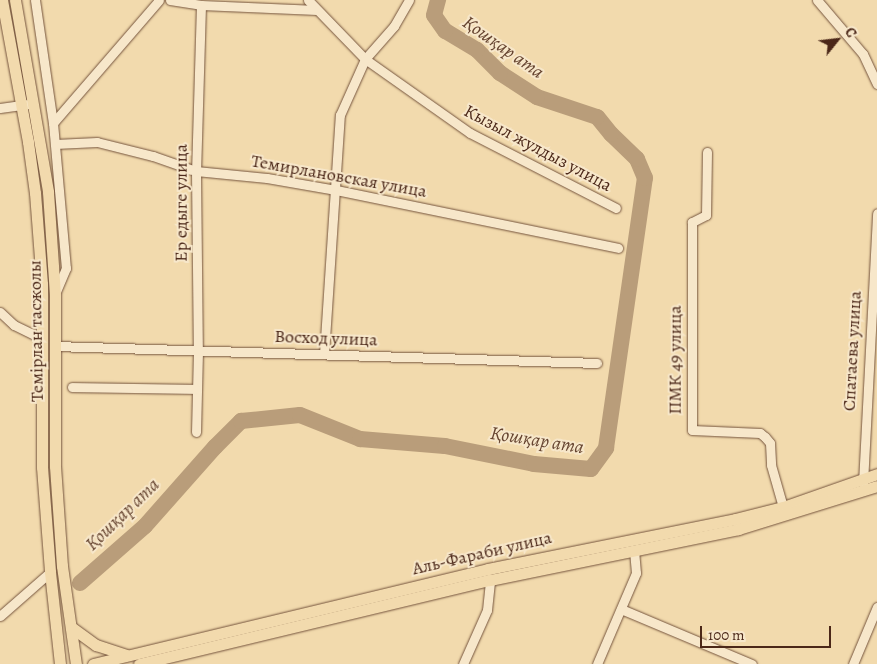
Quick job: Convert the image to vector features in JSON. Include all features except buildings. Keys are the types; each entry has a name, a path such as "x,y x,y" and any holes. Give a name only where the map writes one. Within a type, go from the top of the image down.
{"main road":[{"name":"Темірлан тасжолы","path":"2,0 35,194 42,284 42,467 50,572 60,664"},
{"name":"Темірлан тасжолы","path":"15,0 48,192 55,295 55,466 62,566 76,664"},
{"name":"Аль-Фараби улица","path":"139,664 177,660 490,580 738,530 863,485 877,474"},
{"name":"Аль-Фараби улица","path":"93,664 488,568 735,519 863,485 877,486"},
{"path":"71,627 96,645 126,655"}],"street":[{"path":"35,0 54,123 66,268 55,295"},
{"path":"54,123 159,0"},
{"path":"170,0 201,5 317,10"},
{"name":"Кызыл жулдыз улица","path":"308,0 365,59 470,133 616,208"},
{"path":"324,354 340,115 365,59 394,26 408,0"},
{"path":"817,0 862,54 877,84"},
{"name":"Ер едыге улица","path":"196,432 198,352 196,171 201,5"},
{"path":"0,108 34,103"},
{"name":"Темирлановская улица","path":"55,144 96,142 152,156 196,171 266,178 336,190 618,248"},
{"name":"ПМК 49 улица","path":"706,152 706,215 692,222 692,430 760,433 765,437 770,443 771,465 782,507"},
{"name":"Спатаева улица","path":"863,485 877,213"},
{"path":"0,312 14,325 41,338"},
{"name":"Восход улица","path":"54,346 597,363"},
{"path":"72,387 196,390"},
{"path":"597,664 636,573 634,550"},
{"path":"0,616 50,572"},
{"path":"463,664 487,610 490,580"},
{"path":"853,664 877,607"},
{"path":"622,608 752,664"},
{"path":"724,664 729,654"}],"waterway":[{"name":"Қошқар ата","path":"80,583 145,526 215,447 241,421 300,415 360,439 445,446 534,464 591,469 606,448 645,178 637,159 611,134 597,117 537,97 500,73 477,50 445,31 434,15 438,0"}]}
